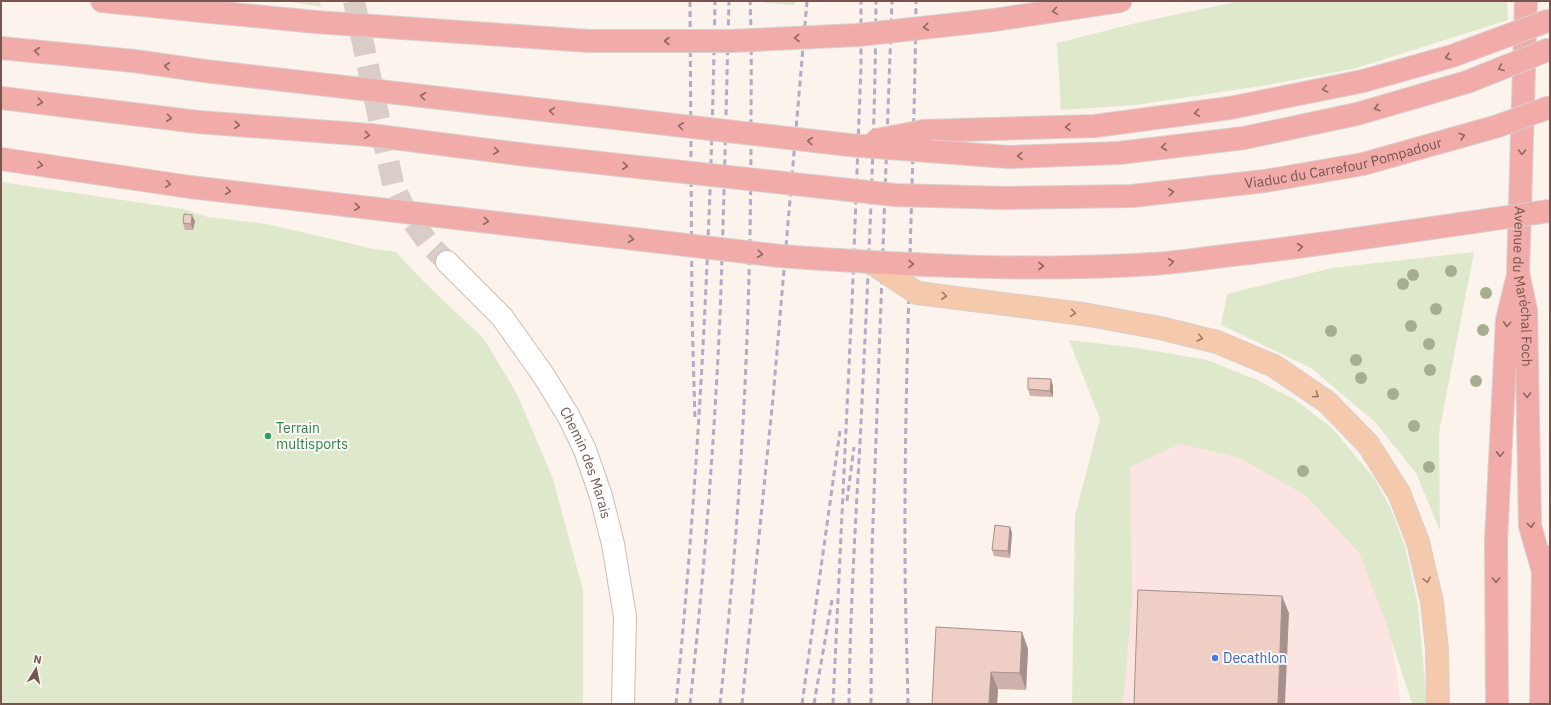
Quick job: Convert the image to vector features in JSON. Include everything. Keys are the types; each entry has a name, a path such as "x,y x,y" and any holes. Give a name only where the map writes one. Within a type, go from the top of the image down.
{"highway":[{"path":"102,1 316,22 589,41 732,41 858,35 994,20 1121,1"},
{"name":"Avenue du Maréchal Foch","path":"1526,1 1518,273 1526,310 1530,526 1543,571"},
{"path":"849,145 924,131 1095,126 1230,108 1363,81 1452,56 1550,20"},
{"path":"1,48 134,61 205,71 849,145 1008,157 1119,153 1244,138 1357,114 1467,82 1550,49"},
{"name":"Viaduc du Carrefour Pompadour","path":"1,98 198,122 370,135 527,155 895,195 1006,198 1132,196 1265,181 1363,164 1498,126 1550,107"},
{"path":"1,159 190,187 347,206 780,256 872,263 1060,267 1154,264 1302,246 1550,210"},
{"path":"1497,704 1496,541 1505,352 1507,320 1518,273"},
{"name":"Avenue du Maréchal Foch","path":"1541,704 1543,571 1550,546"}],"main road":[{"path":"872,263 917,292 1083,314 1160,328 1217,342 1274,366 1327,402 1368,444 1398,493 1418,542 1432,602 1438,704"}],"street":[{"name":"Chemin des Marais","path":"447,262 502,317 544,376 569,417 585,450 601,496 613,544 625,617 623,704"}],"shaded area":[{"path":"1180,444 1240,458 1306,496 1359,553 1388,615 1401,704 1110,704 1116,460"}],"green space":[{"path":"285,1 319,1 322,7"},
{"path":"765,1 795,1 795,5 765,3"},
{"path":"1240,1 1507,1 1508,20 1353,69 1261,86 1136,105 1061,110 1057,43 1136,23"},
{"name":"Terrain multisports","path":"1,182 183,209 208,217 267,224 374,249 396,252 425,283 484,339 517,394 553,479 583,590 583,704 1,704"},
{"path":"1474,252 1439,433 1440,531 1416,473 1375,422 1311,368 1221,325 1227,294 1332,268"},
{"path":"1069,340 1138,348 1207,360 1257,380 1294,399 1332,428 1374,478 1390,507 1405,546 1418,605 1427,704 1412,704 1384,617 1359,553 1306,496 1240,458 1180,444 1130,467 1132,601 1123,704 1072,704 1075,516 1100,419"}],"building":[{"path":"184,214 192,215 191,224 183,223"},
{"path":"1028,378 1051,379 1050,391 1028,389"},
{"path":"995,525 1010,527 1008,551 992,550"},
{"name":"Decathlon","path":"1138,590 1282,596 1278,704 1134,704"},
{"path":"936,627 1022,632 1020,673 991,672 989,704 932,704"}],"tunnel":[{"path":"354,1 393,184 407,214 430,245 447,262"}],"railway":[{"path":"690,1 692,314 695,421"},
{"path":"676,704 691,528 703,353 715,1"},
{"path":"690,704 700,607 718,365 729,1"},
{"path":"720,704 734,561 747,345 751,200 750,1"},
{"path":"742,704 773,398 807,1"},
{"path":"833,704 852,303 861,66 861,1"},
{"path":"849,704 850,639 870,222 876,1"},
{"path":"871,704 872,549 892,1"},
{"path":"908,704 905,590 905,483 916,1"},
{"path":"802,704 840,431"},
{"path":"847,501 854,447"},
{"path":"814,704 832,600"}],"place":[{"name":"Terrain multisports","path":"268,436"},
{"name":"Decathlon","path":"1215,658"}]}
